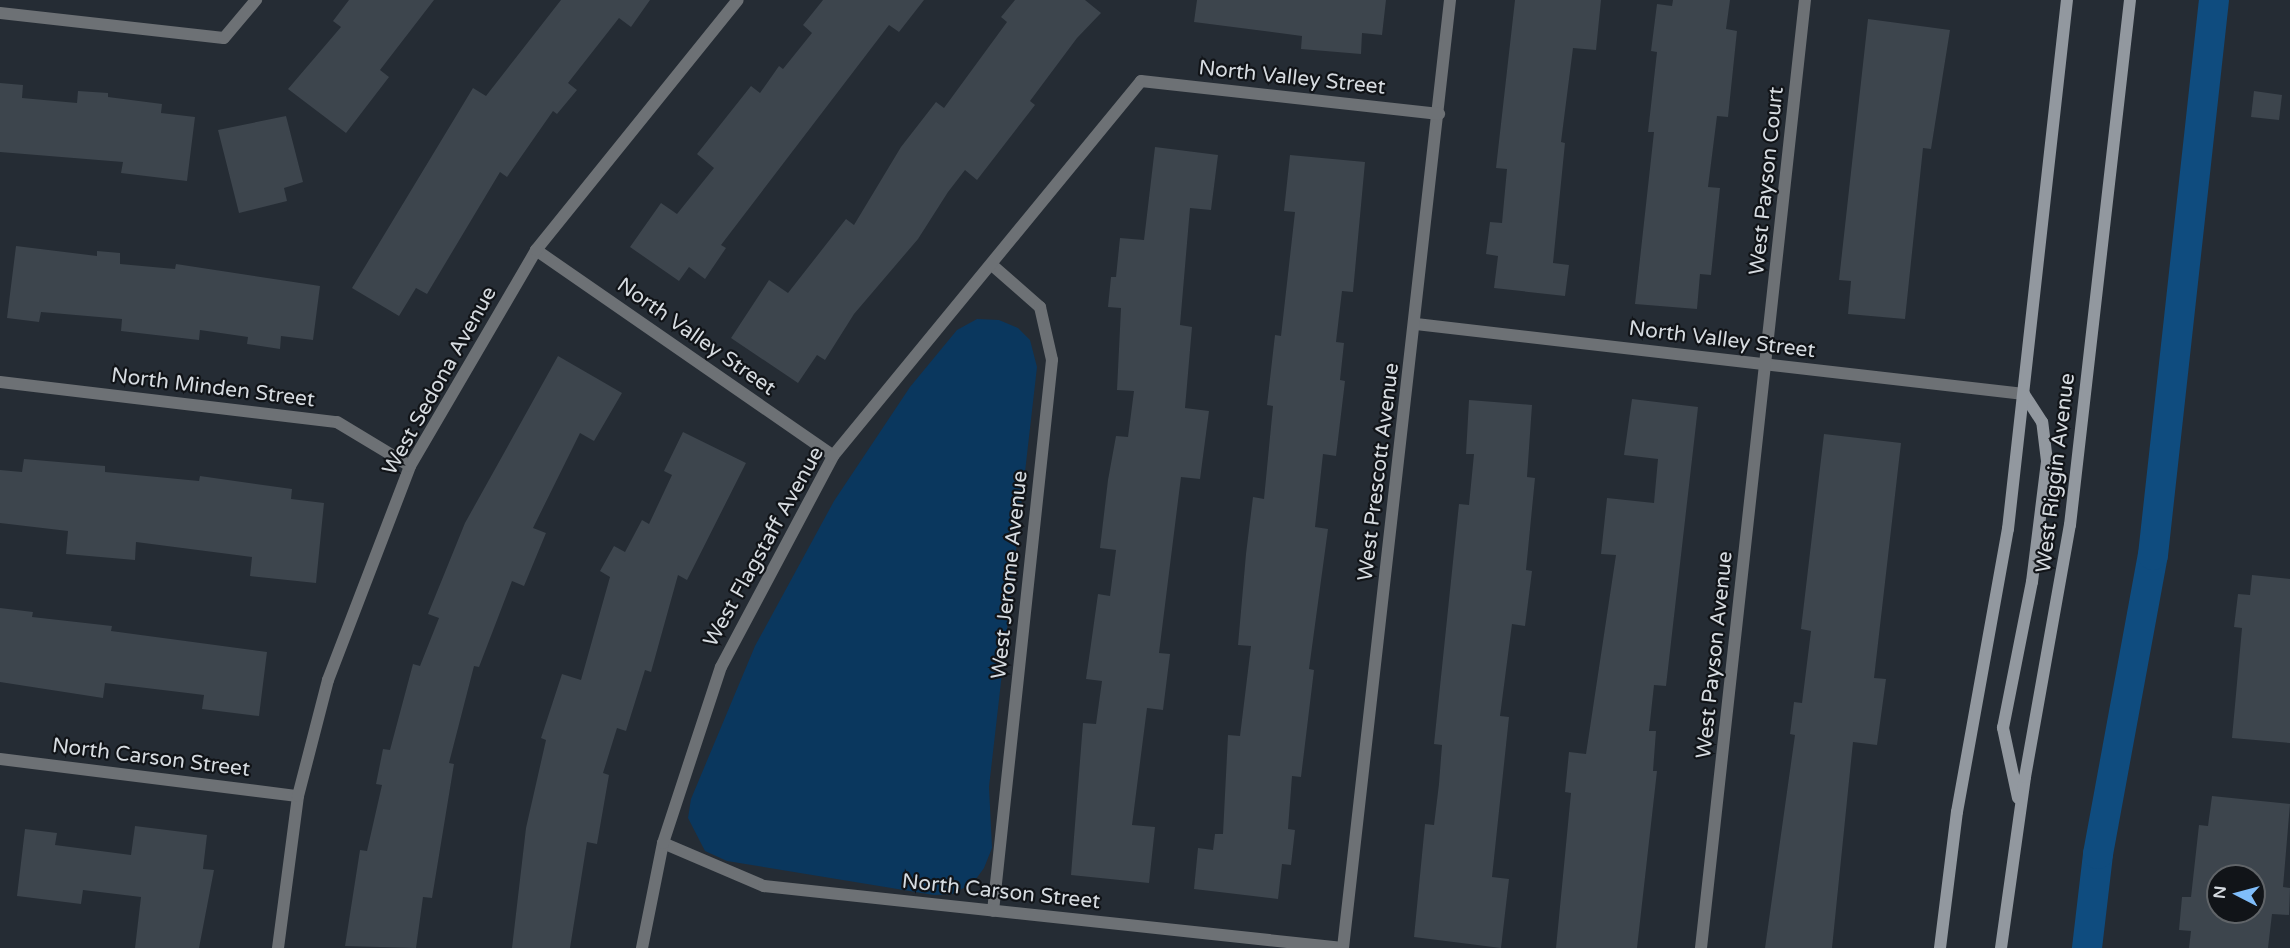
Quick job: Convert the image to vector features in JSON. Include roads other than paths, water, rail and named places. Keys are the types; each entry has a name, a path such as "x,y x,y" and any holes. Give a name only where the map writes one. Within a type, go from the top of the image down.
{"main road":[{"name":"West Riggin Avenue","path":"1940,948 1957,812 2007,539 2067,0"},
{"name":"West Riggin Avenue","path":"2001,948 2020,807 2073,504 2130,0"},
{"path":"2020,807 2003,728 2036,559 2047,453 2042,422 2024,394"}],"street":[{"path":"0,13 224,38 256,0"},
{"name":"West Sedona Avenue","path":"278,948 298,796 328,680 410,466 536,250 738,0"},
{"name":"West Prescott Avenue","path":"1343,948 1416,324 1450,0"},
{"name":"West Payson Court","path":"1767,366 1805,0"},
{"name":"North Valley Street","path":"1142,81 1439,114"},
{"name":"West Flagstaff Avenue","path":"642,948 663,843 721,667 833,456 1142,81"},
{"name":"North Valley Street","path":"536,250 833,456"},
{"name":"West Jerome Avenue","path":"992,265 1040,307 1052,360 993,911"},
{"name":"North Valley Street","path":"1416,324 2024,394"},
{"name":"West Payson Avenue","path":"1701,948 1767,366"},
{"name":"North Minden Street","path":"0,382 338,422 410,466"},
{"name":"North Carson Street","path":"0,759 298,796"},
{"name":"North Carson Street","path":"663,843 764,885 1343,948"}],"waterway":[{"path":"2087,948 2098,854 2153,555 2214,0"}]}
